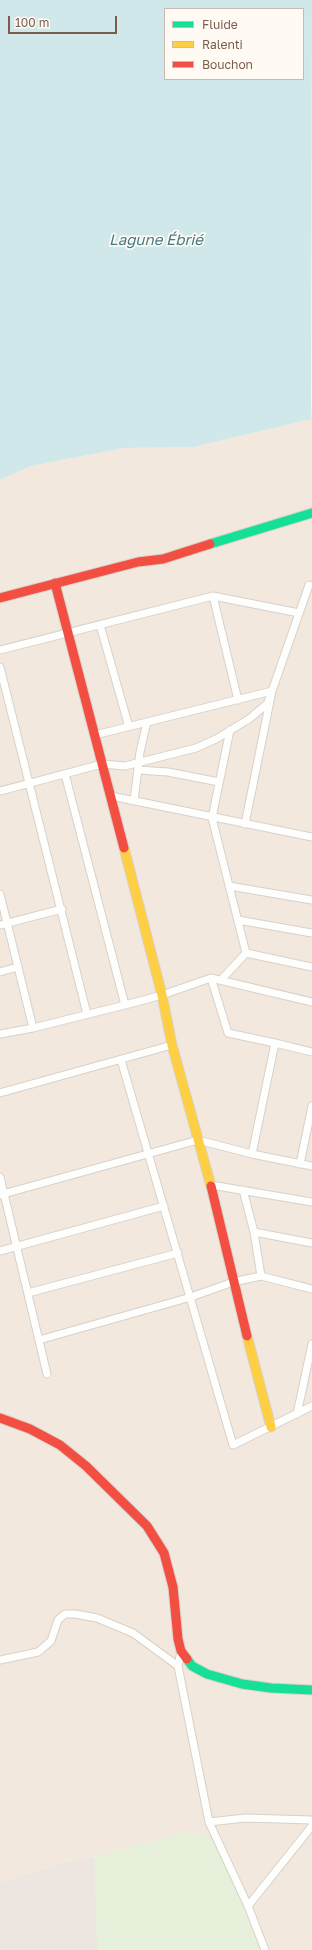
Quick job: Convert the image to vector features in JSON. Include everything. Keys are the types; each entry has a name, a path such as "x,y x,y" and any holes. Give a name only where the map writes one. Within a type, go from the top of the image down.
{"street":[{"path":"0,598 138,562 163,559 312,513"},
{"path":"55,584 162,995 172,1045 211,1185 233,1282 271,1427"},
{"path":"245,824 272,693 309,585"},
{"path":"0,650 68,634 213,596 299,613"},
{"path":"213,596 238,700"},
{"path":"100,625 129,727"},
{"path":"0,667 62,909 87,1014"},
{"path":"95,735 272,693"},
{"path":"139,766 196,748 230,730 260,710 266,704 272,693"},
{"path":"134,801 147,722"},
{"path":"230,730 218,782 212,818 246,953"},
{"path":"0,792 102,764 139,766 218,782"},
{"path":"65,774 125,1005"},
{"path":"111,796 212,818 312,837"},
{"path":"229,886 312,900"},
{"path":"0,894 4,925 18,967 33,1028"},
{"path":"4,925 62,909"},
{"path":"238,920 312,932"},
{"path":"246,953 312,967"},
{"path":"221,980 246,953"},
{"path":"0,972 18,967"},
{"path":"211,978 228,1034 275,1042 312,1052"},
{"path":"0,1034 33,1028 125,1005 162,995 211,978 312,1002"},
{"path":"252,1154 275,1042"},
{"path":"0,1093 172,1045"},
{"path":"121,1060 233,1445 312,1406"},
{"path":"300,1164 312,1106"},
{"path":"2,1194 198,1140 252,1154 312,1166"},
{"path":"0,1177 2,1194 17,1246 47,1374"},
{"path":"211,1185 312,1202"},
{"path":"243,1190 254,1232 261,1276"},
{"path":"0,1250 164,1206"},
{"path":"254,1232 312,1243"},
{"path":"28,1293 178,1253"},
{"path":"39,1340 191,1297 233,1282 261,1276 312,1289"},
{"path":"297,1414 312,1344"},
{"path":"0,1418 30,1429 60,1445 86,1466 147,1526 164,1553 173,1587 178,1639 181,1651 192,1666 207,1674 242,1684 271,1688 312,1690"},
{"path":"0,1660 38,1652 51,1641 58,1620 65,1614 75,1614 98,1618 133,1633 178,1666"},
{"path":"181,1651 178,1666 209,1822 248,1906 265,1950"},
{"path":"209,1822 245,1818 312,1820"},
{"path":"248,1906 312,1826"}],"shaded area":[{"path":"312,401 312,1950 261,1950 220,1848 201,1833 186,1832 94,1857 74,1860 0,1882 0,480 31,466 124,448 194,447 311,419"},
{"path":"186,1832 201,1833 212,1839 261,1950 0,1950 0,1882 74,1860 94,1857"}],"green space":[{"path":"186,1832 201,1833 212,1839 220,1848 261,1950 97,1950 94,1857"}],"water":[{"name":"Lagune Ébrié","path":"0,0 312,0 311,419 194,447 124,448 31,466 0,480"}],"traffic: fast":[{"path":"210,544 312,513"},
{"path":"187,1659 192,1666 207,1674 242,1684 271,1688 312,1690"}],"traffic: slow":[{"path":"124,848 162,995 172,1045 211,1186"},
{"path":"247,1336 271,1427"}],"traffic: jam":[{"path":"0,598 138,562 163,559 210,544"},
{"path":"55,583 124,848"},
{"path":"211,1186 247,1336"},
{"path":"0,1418 30,1429 60,1445 86,1466 147,1526 164,1553 173,1587 178,1639 181,1651 187,1659"}]}
